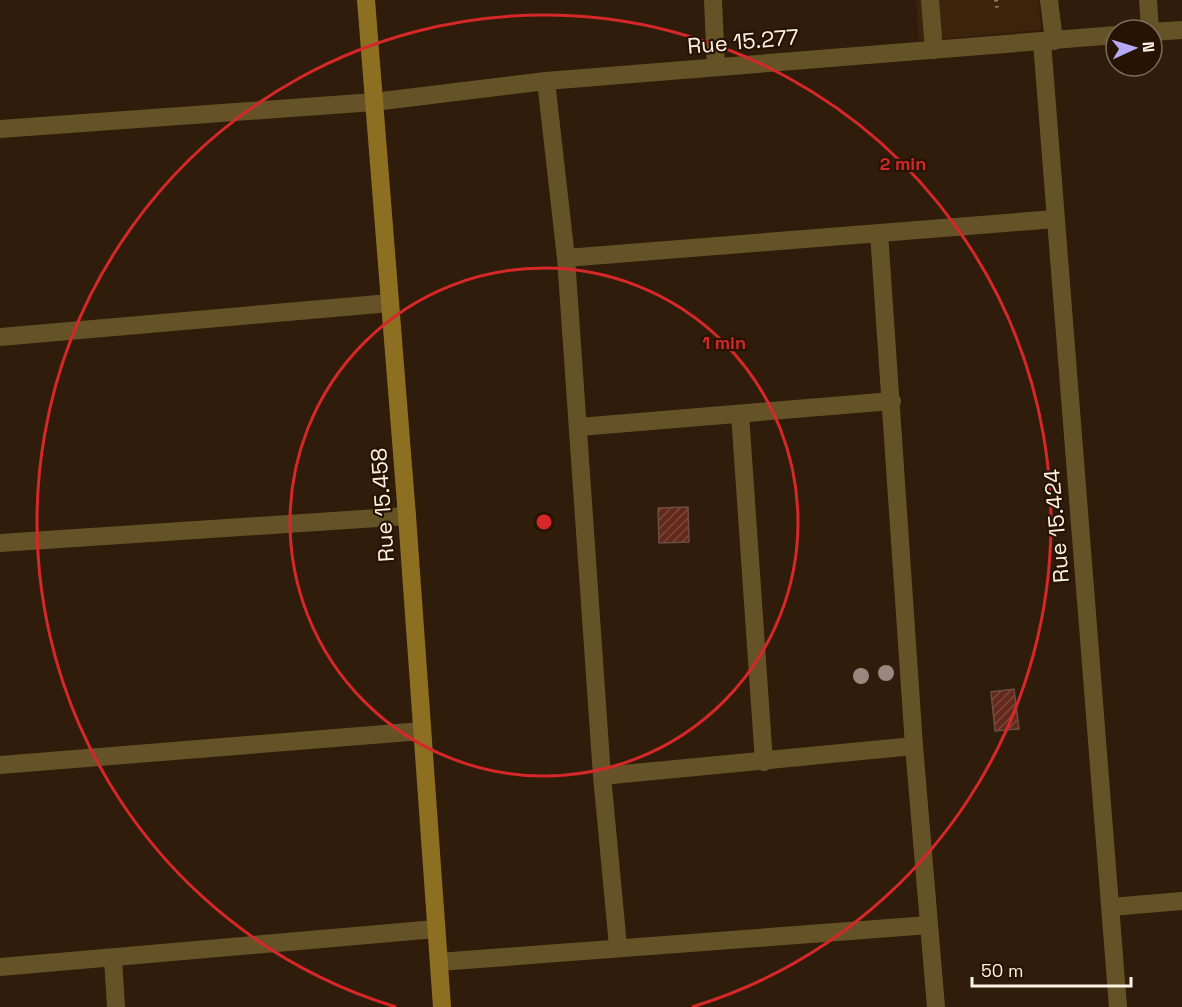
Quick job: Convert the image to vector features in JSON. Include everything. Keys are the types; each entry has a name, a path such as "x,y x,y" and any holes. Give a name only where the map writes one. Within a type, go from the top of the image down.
{"main road":[{"name":"Rue 15.458","path":"366,0 407,516 442,1007"}],"street":[{"path":"713,0 716,67"},
{"path":"930,0 934,50"},
{"name":"Rue 15.424","path":"1049,0 1048,41 1055,219 1118,1007"},
{"path":"1148,0 1150,18"},
{"path":"1164,31 1182,30"},
{"name":"Rue 15.277","path":"0,129 374,102 546,81 1104,36"},
{"path":"546,81 566,258 602,776 618,946"},
{"path":"566,258 1055,219"},
{"path":"879,233 914,746 936,1007"},
{"path":"0,337 390,303"},
{"path":"579,427 892,401"},
{"path":"740,414 764,762"},
{"path":"0,543 407,516"},
{"path":"0,765 422,731"},
{"path":"602,776 914,746"},
{"path":"1111,907 1182,901"},
{"path":"439,962 618,946 929,925"},
{"path":"0,967 436,929"},
{"path":"113,958 116,1007"}],"path":[{"path":"996,0 997,8"}],"shaded area":[{"path":"916,0 1039,0 1041,30 919,41"}],"building":[{"path":"688,507 689,542 659,543 658,508"},
{"path":"1014,689 1019,729 995,731 991,692"}]}
